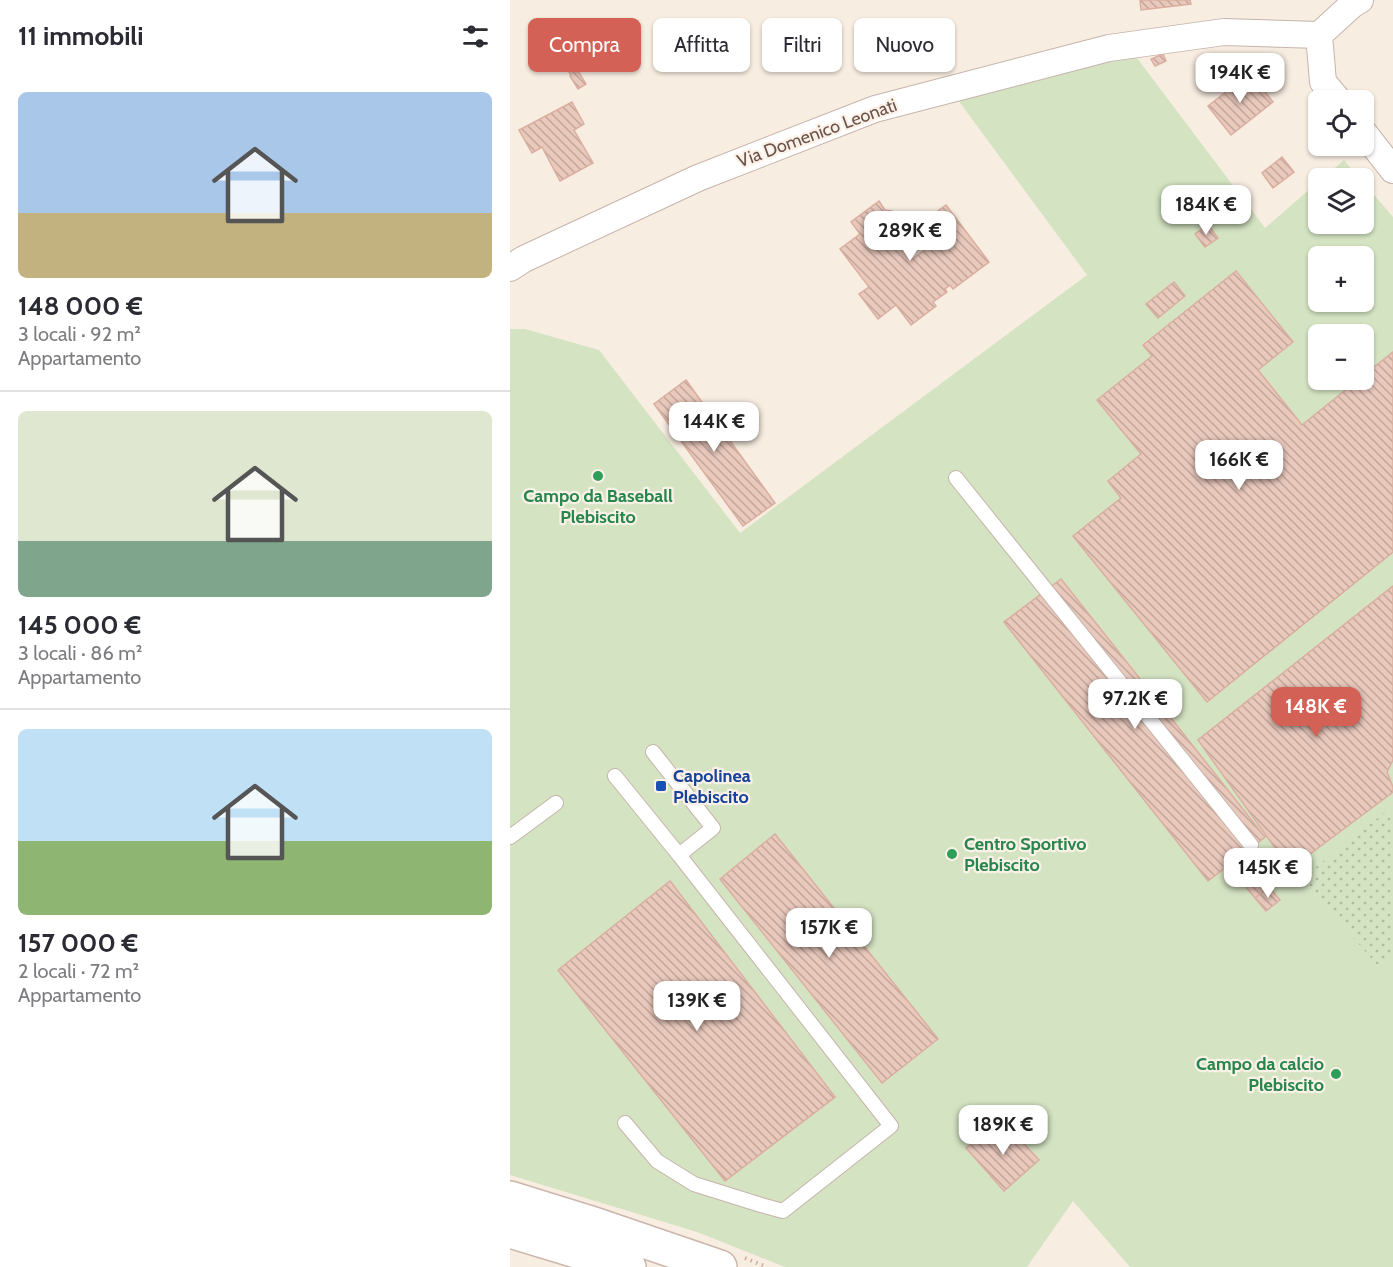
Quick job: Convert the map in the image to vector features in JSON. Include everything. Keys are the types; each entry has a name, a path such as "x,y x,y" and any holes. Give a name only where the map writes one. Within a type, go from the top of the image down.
{"main road":[{"path":"510,1198 720,1267"},
{"path":"510,1231 629,1267"}],"street":[{"path":"1330,90 1323,82 1319,35 1360,0"},
{"name":"Via Domenico Leonati","path":"510,268 524,259 698,178 875,108 1109,48 1224,32 1319,35"},
{"path":"1374,146 1393,170"}],"lane":[{"path":"956,478 1251,845"},
{"path":"653,752 713,828 680,855"},
{"path":"615,776 680,855 891,1126 783,1211 694,1184 657,1161 625,1123"},
{"path":"510,837 556,803"}],"green space":[{"name":"Centro Sportivo Plebiscito","path":"1134,54 1265,228 1308,191 1308,234 1374,234 1374,195 1393,217 1393,1267 1130,1267 1073,1201 1027,1267 785,1267 697,1232 510,1175 510,329 525,329 599,350 740,533 1087,275 955,96"},
{"path":"1344,160 1351,168 1335,168"},
{"path":"1393,806 1393,957 1380,968 1301,879"}],"building":[{"path":"1140,0 1190,0 1191,4 1141,10"},
{"path":"1163,54 1166,61 1155,66 1151,59"},
{"path":"569,72 579,72 586,84 578,89"},
{"path":"1250,73 1273,102 1231,135 1208,106"},
{"path":"572,102 584,124 574,130 593,163 560,181 542,147 532,153 519,130"},
{"path":"1282,157 1294,172 1273,188 1262,173"},
{"path":"879,201 885,210 892,211 907,231 895,239 911,260 938,240 924,221 946,205 989,262 953,289 950,285 945,289 947,292 933,302 936,306 911,325 896,305 878,319 859,294 869,287 840,249 860,234 851,222"},
{"path":"1208,225 1218,238 1205,247 1195,234"},
{"path":"1236,271 1293,342 1258,370 1302,425 1346,390 1374,390 1374,367 1393,352 1393,552 1207,702 1073,536 1121,498 1108,481 1141,454 1097,400 1152,356 1143,345"},
{"path":"1174,282 1185,296 1158,318 1146,304"},
{"path":"686,380 775,503 743,526 654,404"},
{"path":"1061,579 1265,837 1208,881 1004,622"},
{"path":"1393,586 1393,760 1387,772 1393,792 1290,869 1198,740"},
{"path":"775,834 938,1039 882,1083 720,879"},
{"path":"1259,875 1269,887 1255,898 1246,887"},
{"path":"670,881 835,1097 725,1181 558,970"},
{"path":"1269,887 1280,900 1266,911 1255,898"},
{"path":"1004,1122 1039,1160 1004,1191 966,1148"}],"place":[{"name":"Campo da Baseball Plebiscito","path":"598,476"},
{"name":"Capolinea Plebiscito","path":"661,786"},
{"name":"Centro Sportivo Plebiscito","path":"952,854"},
{"name":"Campo da calcio Plebiscito","path":"1336,1074"}]}
